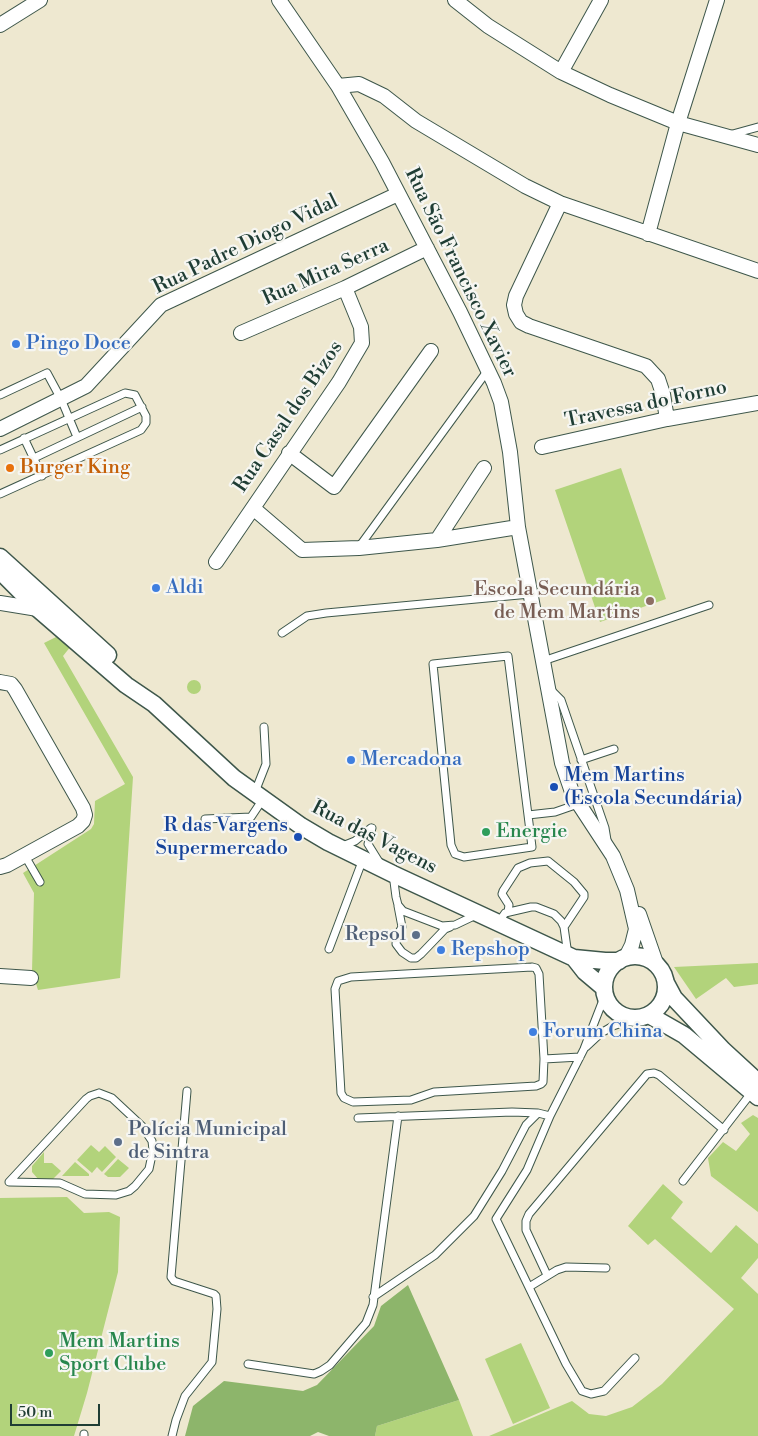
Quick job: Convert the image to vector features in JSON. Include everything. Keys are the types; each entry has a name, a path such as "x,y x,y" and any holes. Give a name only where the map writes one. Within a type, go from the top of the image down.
{"street":[{"path":"0,25 40,0"},
{"name":"Rua São Francisco Xavier","path":"279,0 338,86 382,162 488,370 501,402 515,489 518,527 562,763 567,781 578,804 609,848 620,870 631,902 636,929 632,945 622,959"},
{"path":"455,0 488,26 561,72 610,95 678,123 758,145"},
{"path":"561,72 601,0"},
{"path":"648,234 678,123 717,0"},
{"path":"338,86 359,84 384,96 416,121 525,186 560,203 758,271"},
{"name":"Rua Padre Diogo Vidal","path":"0,429 86,386 161,305 398,194"},
{"path":"560,203 516,296 514,305 516,314 521,322 529,326 646,366 658,378 667,419"},
{"name":"Rua Mira Serra","path":"241,333 345,288 427,248"},
{"name":"Rua Casal dos Bizos","path":"216,562 339,382 362,343 361,327 345,288"},
{"path":"289,453 334,487 431,351"},
{"name":"Travessa do Forno","path":"542,447 667,419 758,404"},
{"path":"437,540 484,468"},
{"path":"253,508 302,550 359,548 437,540 518,527"},
{"path":"0,557 46,608"},
{"path":"0,571 46,608"},
{"path":"0,603 46,608"},
{"name":"Rua das Vagens","path":"46,608 126,685 154,704 234,778 301,826 388,872 478,914 503,917 571,957 605,992"},
{"path":"0,682 11,684 15,689 83,808 84,815 83,821 78,826 8,865 0,867"},
{"name":"Rua São Francisco Xavier","path":"631,902 639,915 656,963"},
{"path":"639,956 656,963 665,977 666,984 666,992 658,1009 643,1016 626,1017 617,1012 610,1005 605,992 606,978 611,968 622,959 639,956"},
{"name":"Rua das Vagens","path":"571,957 605,961 622,959"},
{"path":"0,976 31,978"},
{"path":"666,984 674,998 723,1050 756,1089"},
{"path":"643,1016 684,1035 756,1089"}],"lane":[{"path":"725,136 758,127"},
{"path":"359,548 488,370"},
{"path":"0,395 47,373 62,399 77,438"},
{"path":"0,450 125,393 135,395 142,407 146,420 145,427 141,430 0,494"},
{"path":"34,458 142,407"},
{"path":"24,438 42,476"},
{"path":"282,633 307,616 326,613 530,594"},
{"path":"543,662 709,605"},
{"path":"508,656 528,815 532,847 464,857 455,854 452,845 433,664 508,656"},
{"path":"548,688 561,700 605,828 609,848"},
{"path":"205,819 251,817 259,796 266,764 264,727"},
{"path":"581,760 614,749"},
{"path":"528,815 554,812 578,804"},
{"path":"339,847 355,841 372,828 368,844 388,872 398,905 402,927 396,944 402,952 411,958 416,958 421,954 445,929 478,914"},
{"path":"25,856 40,882"},
{"path":"329,949 363,859"},
{"path":"503,917 509,905 502,894 503,890 518,868 530,863 548,861 574,882 584,894 584,897 564,927"},
{"path":"398,905 403,911 442,926 455,925"},
{"path":"503,917 536,906 554,914 564,927 571,957"},
{"path":"536,968 539,974 544,1059 542,1082 536,1086 434,1092 411,1100 348,1101 341,1093 335,985 342,979 351,977 536,968"},
{"path":"605,992 582,1053 550,1116 527,1170 496,1219 566,1364 582,1390 591,1394 604,1391 635,1358"},
{"path":"544,1059 582,1053 601,1033 613,1026 643,1016"},
{"path":"547,1275 526,1230 526,1221 529,1214 648,1074 654,1073 659,1075 724,1130"},
{"path":"683,1181 756,1089"},
{"path":"172,1436 185,1396 212,1362 217,1309 216,1296 214,1294 174,1281 172,1278 187,1091"},
{"path":"0,1181 9,1182 60,1183 85,1194 123,1194 135,1186 149,1169 154,1150 152,1141 142,1126 112,1098 104,1093 94,1094 86,1099 9,1182"},
{"path":"358,1118 512,1112 538,1113 550,1116"},
{"path":"374,1297 435,1255 474,1216 502,1171 526,1125 538,1113"},
{"path":"248,1364 314,1374 330,1365 366,1323 374,1297 398,1116"},
{"path":"529,1287 547,1275 566,1267 606,1268"}],"green space":[{"path":"621,468 666,599 600,622 555,490"},
{"path":"56,637 71,646 63,656 133,777 120,978 38,990 32,971 34,893 23,873 91,829 94,824 95,801 125,784 44,643"},
{"path":"191,680 197,680 201,687 197,694 191,694 187,690 187,684"},
{"path":"758,963 758,984 734,987 726,978 696,999 674,967"},
{"path":"753,1115 758,1118 758,1212 711,1176 708,1158 723,1142 736,1151 750,1134 741,1123"},
{"path":"91,1145 99,1152 105,1146 116,1157 102,1172 97,1167 92,1173 77,1160"},
{"path":"44,1152 44,1163 52,1163 61,1171 53,1179 38,1179 32,1172 32,1166"},
{"path":"118,1159 129,1168 120,1177 108,1177 104,1174"},
{"path":"75,1162 89,1174 89,1176 62,1176"},
{"path":"663,1184 683,1202 671,1218 711,1253 736,1225 758,1244 758,1258 741,1278 758,1294 758,1436 489,1436 572,1401 589,1414 606,1416 632,1407 662,1384 734,1309 655,1239 648,1245 628,1226"},
{"name":"Mem Martins Sport Clube","path":"67,1197 84,1213 109,1212 120,1217 118,1272 87,1393 74,1436 0,1436 0,1198"},
{"path":"408,1285 459,1400 377,1426 375,1436 329,1436 318,1432 310,1436 185,1436 193,1406 224,1381 303,1391 317,1385 374,1326 381,1306"},
{"path":"521,1343 550,1408 513,1424 485,1359"},
{"path":"459,1400 473,1436 375,1436 377,1426"}],"place":[{"name":"Pingo Doce","path":"16,344"},
{"name":"Burger King","path":"10,468"},
{"name":"Aldi","path":"156,588"},
{"name":"Escola Secundária de Mem Martins","path":"650,601"},
{"name":"Mercadona","path":"351,760"},
{"name":"Mem Martins (Escola Secundária)","path":"554,787"},
{"name":"Energie","path":"486,832"},
{"name":"R das Vargens Supermercado","path":"298,837"},
{"name":"Repsol","path":"416,935"},
{"name":"Repshop","path":"441,950"},
{"name":"Forum China","path":"533,1032"},
{"name":"Polícia Municipal de Sintra","path":"118,1142"},
{"name":"Mem Martins Sport Clube","path":"49,1353"}]}
